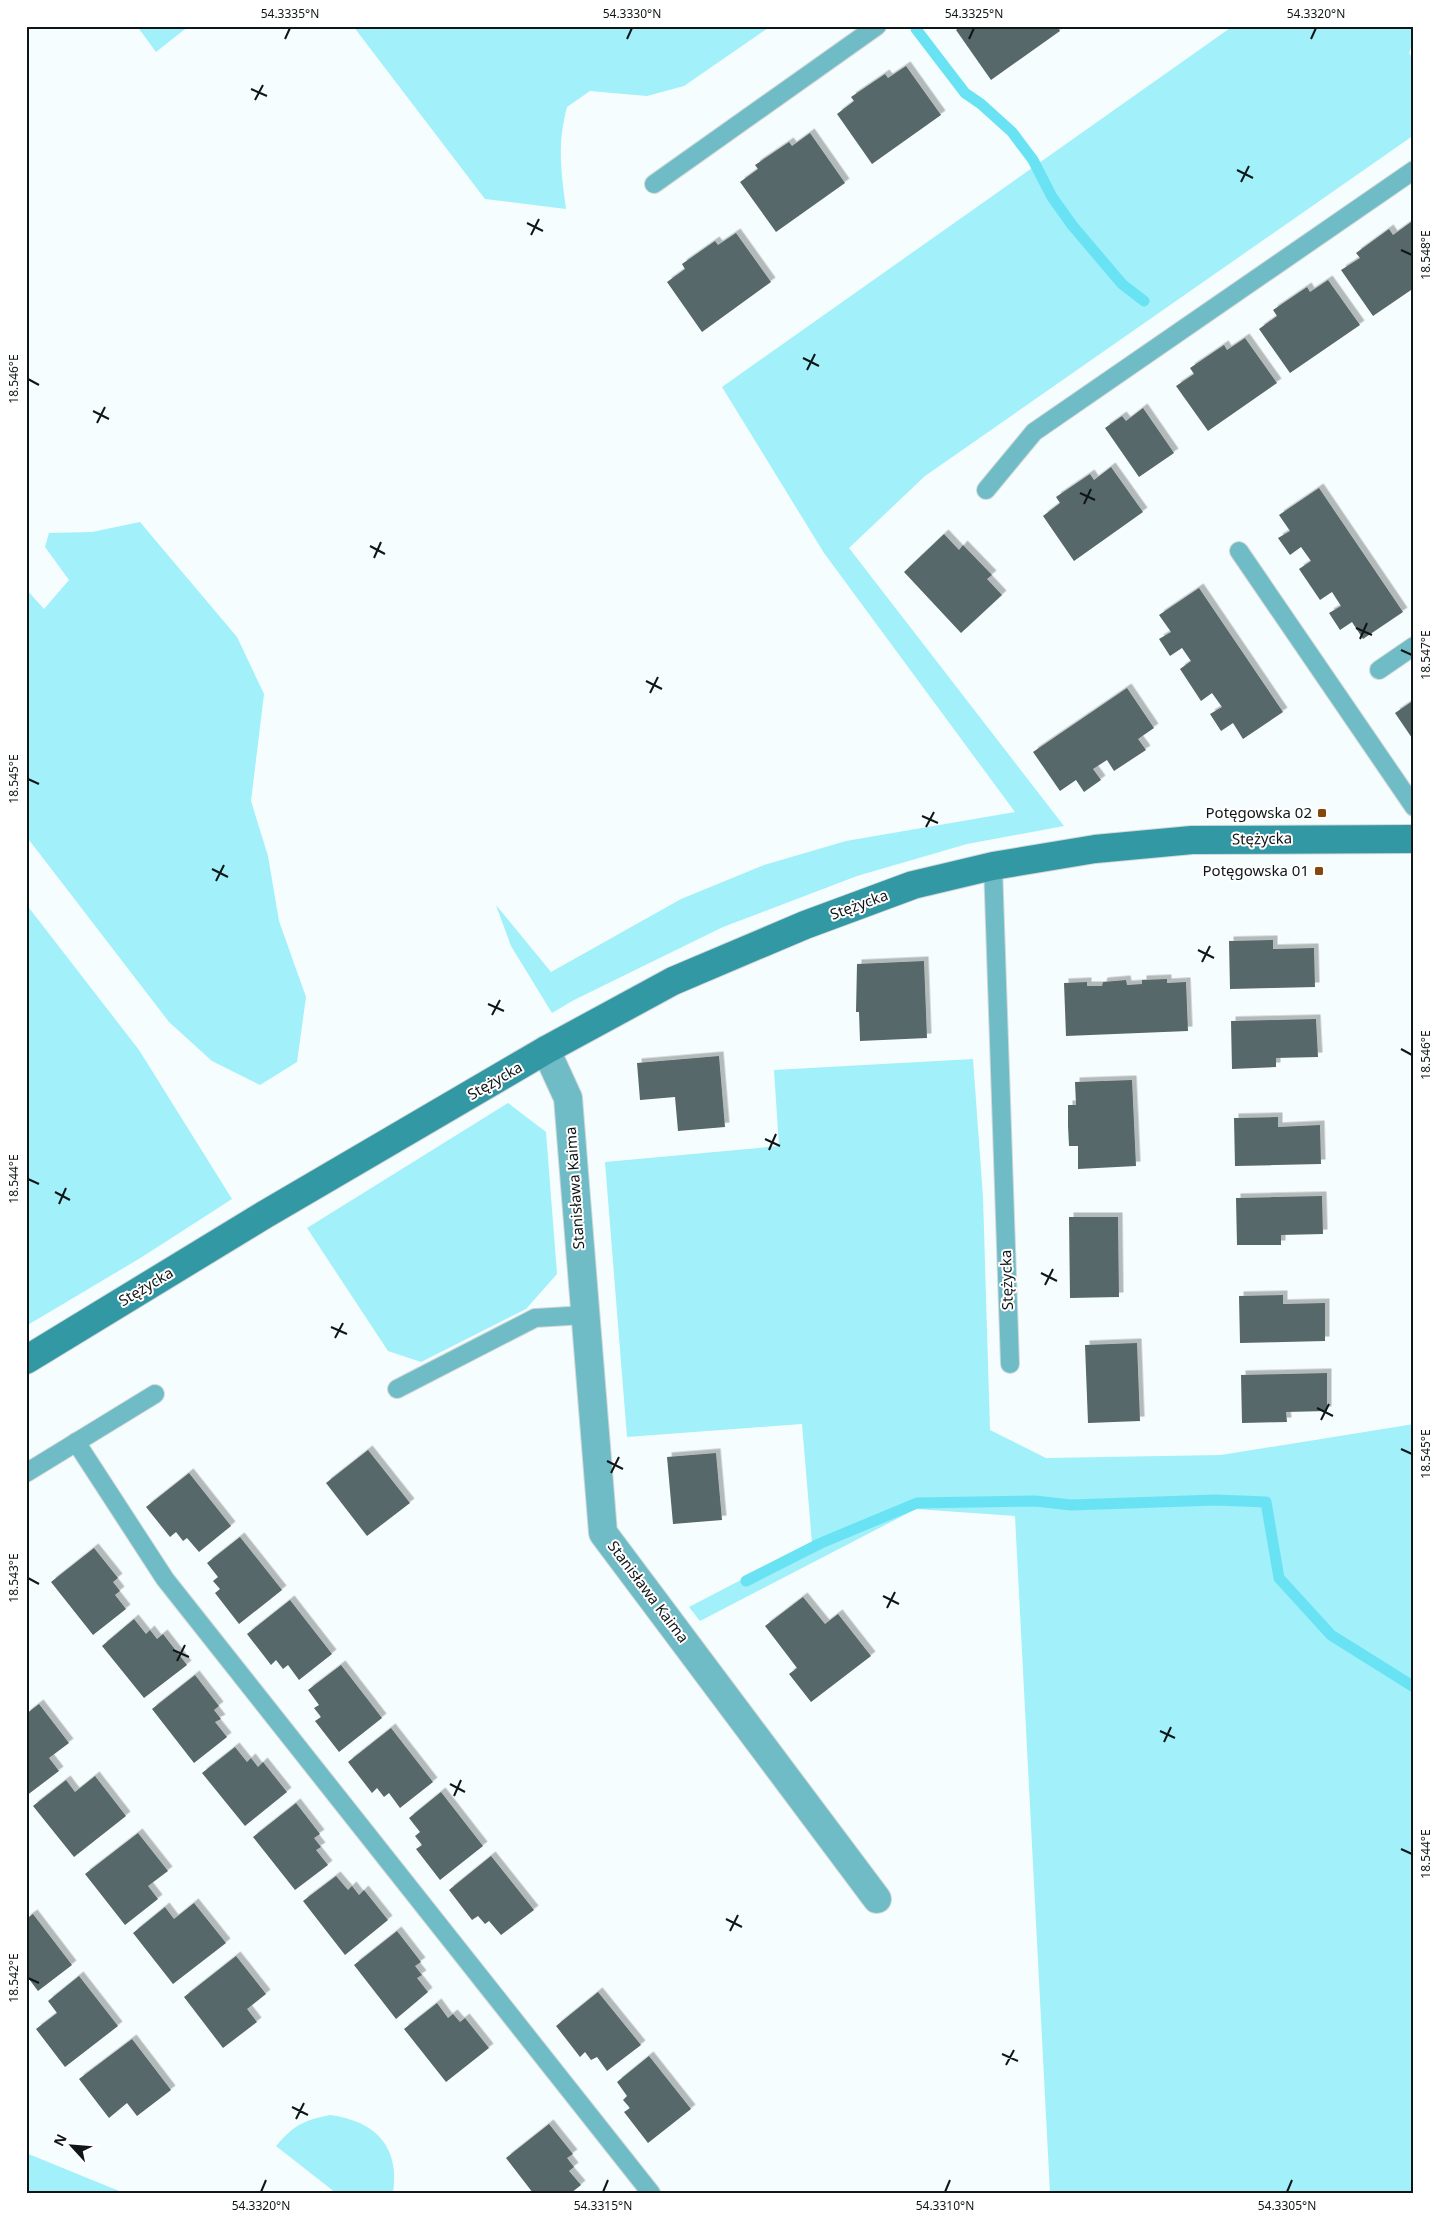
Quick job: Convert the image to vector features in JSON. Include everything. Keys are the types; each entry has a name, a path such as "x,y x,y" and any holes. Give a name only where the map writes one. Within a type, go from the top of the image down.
{"street":[{"name":"Stężycka","path":"26,1360 264,1215 546,1050 673,981 805,925 913,886 993,866 1095,849 1192,840 1414,839"},
{"name":"Stanisława Kaima","path":"546,1050 568,1098 603,1533 876,1899"}],"lane":[{"path":"654,184 877,26"},
{"path":"986,490 1034,432 1414,170"},
{"path":"1239,551 1414,807"},
{"path":"1379,670 1414,646"},
{"name":"Stężycka","path":"993,866 1010,1364"},
{"path":"397,1389 536,1318 585,1315"},
{"path":"26,1473 156,1394"},
{"path":"76,1442 165,1579 651,2193"}],"shaded area":[{"path":"137,26 189,26 156,52"},
{"path":"353,26 771,26 684,86 647,96 590,91 567,107 561,146 561,170 566,209 485,199"},
{"path":"1233,26 1414,26 1414,40 1409,53 1414,60 1414,135 925,476 849,548 1064,826 967,844 857,876 723,927 574,1000 552,1013 511,946 496,905 551,972 681,899 764,865 846,841 1015,812 824,553 722,387"},
{"path":"140,522 237,637 264,694 251,801 268,856 279,921 306,997 297,1062 260,1085 212,1061 169,1022 26,836 26,589 44,609 69,580 45,547 49,533 92,532"},
{"path":"26,904 139,1050 232,1199 142,1257 26,1326"},
{"path":"973,1059 983,1197 990,1430 1046,1458 1221,1455 1414,1424 1414,2193 1386,2193 1387,2191 1050,2193 1015,1516 916,1509 700,1621 689,1607 812,1543 802,1424 627,1437 605,1162 779,1146 774,1070"},
{"path":"508,1103 546,1132 557,1274 526,1309 421,1362 388,1351 307,1228"},
{"path":"330,2115 360,2123 372,2130 381,2139 388,2149 392,2162 394,2176 393,2193 336,2193 276,2146 300,2124"},
{"path":"26,2153 124,2193 26,2193"}],"building":[{"path":"961,26 1057,26 1060,31 991,80 956,30"},
{"path":"906,66 941,115 872,164 837,114 854,101 851,97 885,74 888,78"},
{"path":"810,133 845,183 776,232 740,182 758,169 755,165 789,142 792,146"},
{"path":"1411,222 1414,227 1414,288 1373,316 1341,270 1360,258 1356,253 1389,229 1393,235"},
{"path":"736,233 771,282 702,332 667,282 685,269 682,264 715,241 718,245"},
{"path":"1328,280 1360,325 1290,373 1259,329 1277,316 1273,310 1307,287 1310,292"},
{"path":"1245,338 1277,383 1208,431 1176,386 1194,374 1190,368 1224,345 1227,350"},
{"path":"1143,408 1174,453 1139,477 1105,428 1122,416 1126,421"},
{"path":"1111,467 1143,512 1074,561 1043,516 1060,503 1056,497 1090,474 1094,480"},
{"path":"1319,488 1403,612 1363,639 1352,622 1340,630 1329,613 1341,606 1332,592 1320,600 1299,569 1311,561 1301,547 1290,555 1278,538 1290,531 1279,515"},
{"path":"944,534 959,550 963,545 992,575 987,579 1002,595 961,633 904,572"},
{"path":"1199,588 1283,712 1243,739 1233,723 1221,731 1210,714 1222,707 1212,693 1201,701 1180,669 1191,661 1182,648 1170,656 1159,639 1171,632 1159,615"},
{"path":"1127,688 1154,728 1138,739 1146,750 1114,771 1107,760 1093,769 1101,780 1084,792 1076,780 1060,791 1033,752"},
{"path":"1414,700 1414,741 1395,713"},
{"path":"1273,940 1273,949 1314,948 1315,987 1230,989 1229,941"},
{"path":"924,961 927,1038 860,1041 859,1012 856,1012 857,964"},
{"path":"1167,979 1167,983 1186,982 1188,1031 1066,1036 1064,983 1087,982 1087,986 1102,986 1103,982 1126,980 1127,985 1142,984 1142,980"},
{"path":"1316,1019 1318,1057 1276,1058 1276,1067 1232,1069 1231,1021"},
{"path":"719,1056 725,1127 678,1131 675,1097 640,1100 637,1063"},
{"path":"1132,1080 1136,1166 1078,1169 1078,1146 1069,1146 1068,1126 1068,1105 1076,1105 1075,1082"},
{"path":"1278,1117 1278,1127 1320,1125 1321,1164 1235,1166 1234,1118"},
{"path":"1322,1196 1323,1234 1281,1235 1281,1245 1237,1245 1236,1198"},
{"path":"1069,1217 1118,1217 1119,1297 1070,1298"},
{"path":"1283,1295 1283,1304 1325,1303 1325,1341 1240,1343 1239,1296"},
{"path":"1137,1343 1140,1421 1088,1423 1085,1345"},
{"path":"1327,1373 1327,1411 1286,1412 1287,1422 1242,1423 1241,1375"},
{"path":"368,1450 410,1503 367,1536 326,1483"},
{"path":"716,1453 722,1520 673,1524 667,1457"},
{"path":"189,1473 231,1526 199,1552 187,1538 183,1541 176,1532 170,1537 146,1507"},
{"path":"240,1537 282,1590 239,1624 215,1593 220,1589 213,1581 218,1577 207,1563"},
{"path":"94,1548 118,1578 113,1582 120,1591 115,1595 126,1609 93,1635 51,1582"},
{"path":"803,1597 825,1624 838,1614 871,1656 811,1702 789,1674 797,1668 765,1626"},
{"path":"290,1600 332,1654 299,1680 288,1665 283,1669 276,1660 271,1665 247,1634"},
{"path":"134,1619 146,1634 150,1630 157,1639 163,1634 187,1665 144,1698 102,1646"},
{"path":"341,1665 382,1718 339,1752 315,1721 321,1717 314,1708 319,1705 308,1690"},
{"path":"195,1675 219,1706 214,1710 221,1719 215,1722 227,1737 194,1763 152,1709"},
{"path":"39,1704 69,1743 49,1758 59,1771 26,1796 26,1714"},
{"path":"391,1728 433,1782 400,1808 389,1793 384,1797 377,1788 372,1793 348,1762"},
{"path":"235,1747 247,1762 251,1758 258,1767 263,1762 287,1792 245,1826 202,1773"},
{"path":"95,1776 126,1816 74,1857 33,1806 66,1780 75,1792"},
{"path":"441,1792 483,1846 440,1880 416,1849 422,1845 415,1836 420,1832 409,1818"},
{"path":"296,1803 320,1834 314,1838 321,1847 316,1850 328,1865 295,1890 253,1837"},
{"path":"138,1833 168,1871 148,1886 158,1899 125,1925 85,1874"},
{"path":"491,1856 534,1910 501,1935 489,1921 485,1924 478,1916 472,1920 449,1890"},
{"path":"336,1876 348,1890 352,1886 359,1895 364,1890 388,1920 345,1955 303,1901"},
{"path":"194,1903 226,1943 173,1984 133,1933 165,1907 174,1919"},
{"path":"33,1914 72,1965 38,1991 29,1979 26,1981 26,1919"},
{"path":"397,1931 421,1962 415,1966 422,1975 417,1978 428,1992 396,2019 354,1965"},
{"path":"236,1956 266,1994 247,2009 257,2022 223,2048 184,1997"},
{"path":"79,1976 118,2026 65,2067 36,2029 57,2013 48,2001"},
{"path":"598,1992 641,2045 607,2071 597,2057 591,2060 585,2052 580,2057 556,2026"},
{"path":"437,2003 448,2018 453,2014 460,2022 465,2018 489,2048 446,2082 404,2029"},
{"path":"132,2039 171,2090 137,2116 127,2103 109,2118 79,2079"},
{"path":"649,2056 691,2109 648,2143 624,2112 630,2108 623,2100 627,2096 617,2082"},
{"path":"549,2124 573,2154 567,2158 574,2167 569,2171 581,2185 571,2193 533,2193 506,2158"}],"waterway":[{"path":"916,29 965,93 981,104 1012,132 1033,160 1052,197 1072,225 1122,284 1144,301"},
{"path":"746,1581 821,1543 917,1503 1035,1501 1071,1505 1216,1500 1266,1502 1279,1578 1331,1635 1414,1687"}],"place":[{"name":"Potęgowska 02","path":"1322,813"},
{"name":"Potęgowska 01","path":"1319,871"}]}
